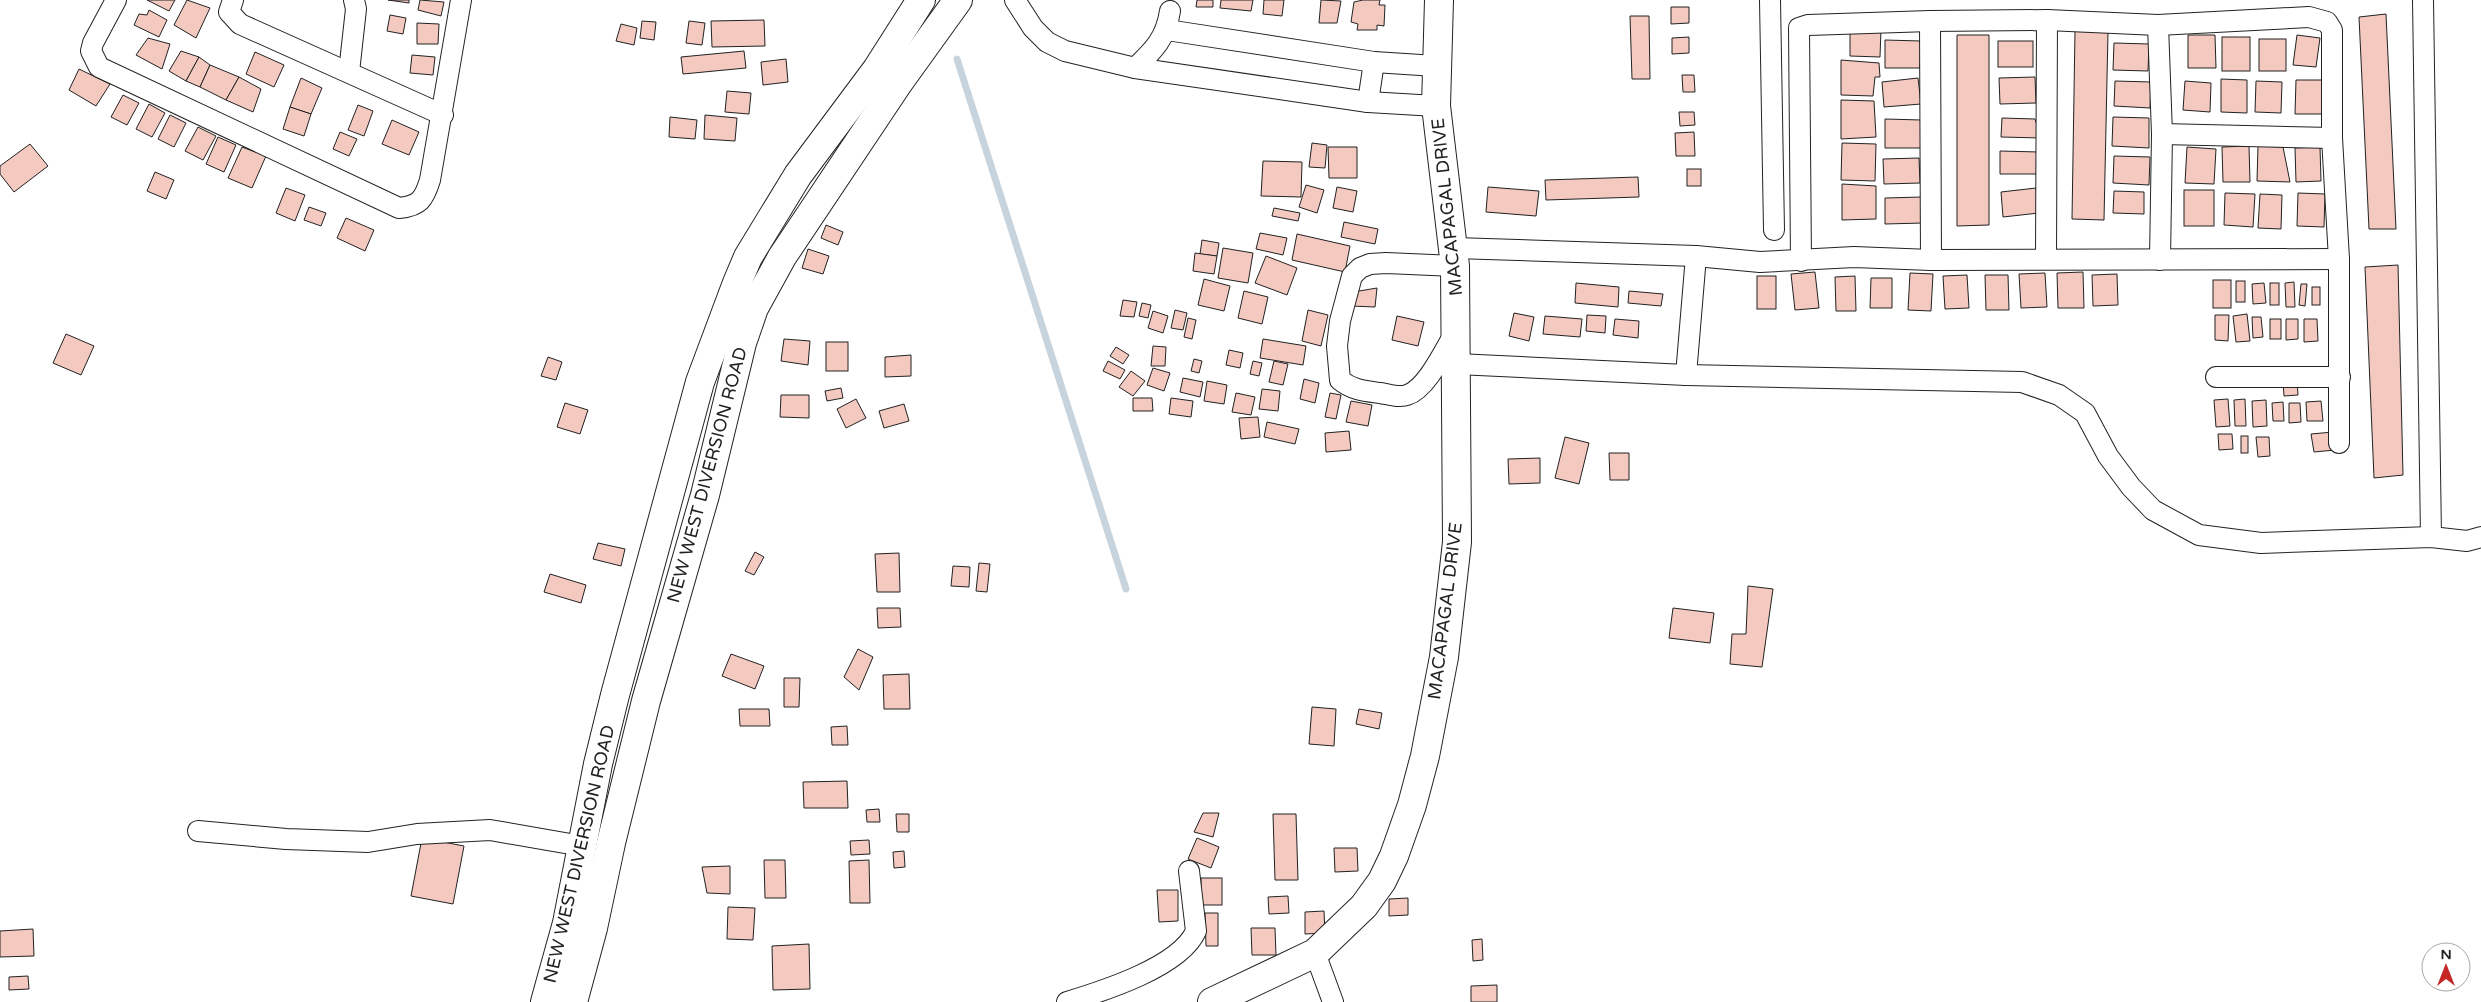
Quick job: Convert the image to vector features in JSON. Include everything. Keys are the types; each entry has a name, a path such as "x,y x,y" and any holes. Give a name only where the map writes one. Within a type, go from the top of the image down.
{"street":[{"path":"116,0 93,42 91,51 99,67 399,208 412,207 420,202 427,191 443,115 461,0"},
{"path":"233,0 229,12 231,17 240,24 443,115"},
{"path":"349,72 356,9 354,0"},
{"name":"NEW WEST DIVERSION ROAD","path":"545,1002 567,923 598,764 615,694 700,382 737,282 748,257 798,175 877,70 920,0"},
{"name":"NEW WEST DIVERSION ROAD","path":"573,1002 593,928 613,834 646,701 705,495 742,342 754,308 782,257 899,82 958,0"},
{"path":"1016,0 1034,28 1047,42 1065,51 1135,68 1368,102 1436,106"},
{"name":"MACAPAGAL DRIVE","path":"1212,1002 1315,954 1364,906 1382,881 1394,856 1412,805 1425,756 1444,657 1457,542 1455,257 1436,106 1439,0"},
{"path":"1770,0 1774,230"},
{"path":"2424,0 2432,537"},
{"path":"1800,261 1799,28 1808,25 1930,20 2047,20 2158,26 2309,17 2327,22 2332,30 2332,138 2339,259 2339,443"},
{"path":"1930,20 1931,260"},
{"path":"2046,259 2047,20"},
{"path":"1135,68 1151,53 1168,21 1374,62 1436,66"},
{"path":"2158,26 2162,134 2160,260"},
{"path":"1368,102 1374,62"},
{"path":"2162,134 2332,138"},
{"path":"1686,375 1696,256"},
{"path":"1457,329 1426,380 1415,392 1405,396 1362,391 1348,386 1340,380 1337,346 1340,321 1352,276 1360,268 1370,264 1455,257 1696,256 1760,262 1854,257 1931,260 2339,259"},
{"path":"1457,364 1686,375 2022,382 2059,395 2085,413 2108,456 2130,487 2153,510 2199,535 2261,543 2432,537 2476,542"},
{"path":"2216,378 2340,377"},
{"path":"198,831 286,839 368,842 417,834 490,830 582,846"},
{"path":"1067,1002 1117,986 1149,970 1182,949 1196,931 1189,871"},
{"path":"1315,954 1333,1002"}],"building":[{"path":"147,0 175,0 169,11"},
{"path":"187,0 210,8 196,38 174,25"},
{"path":"388,0 409,0 409,3"},
{"path":"420,0 444,2 441,16 418,10"},
{"path":"1197,0 1213,0 1213,7 1196,7"},
{"path":"1221,0 1253,0 1251,11 1220,8"},
{"path":"1264,0 1284,0 1282,16 1263,14"},
{"path":"1321,0 1341,1 1337,23 1319,23"},
{"path":"1380,0 1379,5 1385,5 1384,26 1377,25 1377,30 1357,30 1358,24 1351,22 1354,2"},
{"path":"1671,7 1689,7 1689,23 1671,24"},
{"path":"149,10 167,20 159,37 134,25 139,14 147,15"},
{"path":"2386,14 2396,229 2369,229 2359,17"},
{"path":"390,15 406,18 403,34 387,31"},
{"path":"1630,16 1649,16 1650,79 1632,79"},
{"path":"764,20 765,46 712,47 711,21"},
{"path":"642,21 656,22 654,40 640,38"},
{"path":"689,21 705,23 702,45 686,43"},
{"path":"417,23 439,24 438,44 417,44"},
{"path":"621,24 637,28 634,45 616,41"},
{"path":"1850,28 1881,29 1880,57 1850,56"},
{"path":"2075,31 2108,32 2104,220 2072,219"},
{"path":"1957,35 1989,35 1989,225 1957,226"},
{"path":"2188,35 2215,35 2216,68 2188,68"},
{"path":"2297,35 2320,38 2316,67 2293,65"},
{"path":"1689,37 1689,53 1672,54 1672,38"},
{"path":"2222,37 2250,37 2250,71 2222,71"},
{"path":"148,38 170,44 162,69 136,55"},
{"path":"2259,39 2286,39 2286,71 2259,71"},
{"path":"1885,40 1921,41 1920,68 1885,68"},
{"path":"1998,41 2033,41 2033,67 1998,67"},
{"path":"2114,43 2149,44 2148,71 2113,70"},
{"path":"181,51 199,57 186,81 169,71"},
{"path":"744,51 746,68 683,74 681,57"},
{"path":"255,52 284,65 274,87 246,74"},
{"path":"412,55 435,57 433,75 410,73"},
{"path":"199,57 210,65 200,87 186,81"},
{"path":"786,59 788,82 763,85 761,62"},
{"path":"1841,60 1879,63 1880,77 1875,77 1873,96 1841,95"},
{"path":"210,65 239,77 226,100 200,87"},
{"path":"79,69 110,84 96,106 69,90"},
{"path":"1682,75 1694,75 1695,92 1683,92"},
{"path":"239,77 261,89 253,112 226,100"},
{"path":"2035,77 2036,103 2000,104 1999,78"},
{"path":"301,78 322,88 311,114 290,107"},
{"path":"1918,78 1921,104 1884,107 1882,82"},
{"path":"2221,79 2247,80 2247,113 2221,112"},
{"path":"2296,80 2324,80 2324,114 2295,114"},
{"path":"2115,81 2151,82 2150,108 2114,106"},
{"path":"2185,81 2211,83 2210,112 2183,110"},
{"path":"2256,81 2282,82 2281,113 2255,112"},
{"path":"727,91 751,93 749,114 725,112"},
{"path":"123,95 139,103 127,125 111,117"},
{"path":"1841,100 1874,101 1876,137 1841,139"},
{"path":"149,104 165,113 152,137 136,129"},
{"path":"358,105 373,111 364,136 348,130"},
{"path":"290,107 311,114 304,136 283,129"},
{"path":"1679,112 1694,112 1695,125 1680,126"},
{"path":"170,115 186,123 174,147 158,139"},
{"path":"705,115 737,118 735,141 704,139"},
{"path":"670,117 697,120 695,139 669,137"},
{"path":"2113,117 2149,118 2149,148 2112,146"},
{"path":"2002,118 2035,119 2041,138 2001,137"},
{"path":"1885,119 1922,120 1921,148 1885,148"},
{"path":"392,120 419,132 409,155 382,144"},
{"path":"198,127 216,136 203,160 185,151"},
{"path":"340,132 357,139 349,156 333,149"},
{"path":"1694,132 1695,156 1676,156 1675,133"},
{"path":"218,137 236,145 224,172 206,164"},
{"path":"1312,143 1327,145 1325,168 1309,167"},
{"path":"1842,143 1876,144 1875,181 1841,180"},
{"path":"30,144 48,166 14,192 0,174 0,166"},
{"path":"2249,146 2250,182 2223,182 2222,147"},
{"path":"2258,146 2283,147 2290,182 2257,181"},
{"path":"242,147 266,156 252,188 228,178"},
{"path":"1328,147 1357,147 1357,178 1329,178"},
{"path":"2187,147 2216,149 2214,184 2185,183"},
{"path":"2320,147 2321,181 2296,182 2295,148"},
{"path":"2000,151 2039,152 2039,174 2000,174"},
{"path":"2114,156 2150,157 2149,185 2113,183"},
{"path":"1919,158 1920,183 1884,184 1883,159"},
{"path":"1263,161 1302,162 1301,197 1261,196"},
{"path":"1687,169 1701,169 1701,186 1687,186"},
{"path":"155,172 174,180 166,199 147,191"},
{"path":"1638,177 1639,197 1546,200 1545,180"},
{"path":"1842,184 1876,186 1876,219 1842,220"},
{"path":"1306,185 1324,190 1317,213 1299,207"},
{"path":"1337,187 1357,191 1353,212 1333,208"},
{"path":"1488,187 1539,191 1536,216 1486,212"},
{"path":"286,188 305,195 295,221 276,213"},
{"path":"2036,188 2039,213 2003,217 2001,192"},
{"path":"2184,190 2214,190 2214,226 2184,226"},
{"path":"2114,191 2144,192 2144,214 2113,213"},
{"path":"2225,193 2255,194 2253,227 2224,225"},
{"path":"2298,193 2325,194 2324,227 2297,226"},
{"path":"2260,194 2282,195 2281,229 2258,228"},
{"path":"1922,197 1923,223 1885,224 1885,198"},
{"path":"309,207 326,213 321,226 304,220"},
{"path":"1274,208 1300,213 1298,221 1272,216"},
{"path":"346,218 374,230 365,251 337,238"},
{"path":"1344,222 1378,229 1375,244 1341,237"},
{"path":"826,225 843,232 838,245 821,238"},
{"path":"1260,233 1287,238 1283,255 1256,249"},
{"path":"1297,234 1350,246 1345,272 1292,260"},
{"path":"1202,240 1219,243 1217,256 1200,254"},
{"path":"1223,248 1253,253 1248,283 1218,278"},
{"path":"808,249 829,256 823,274 802,268"},
{"path":"1195,253 1217,256 1214,274 1193,271"},
{"path":"1266,256 1297,268 1287,295 1255,283"},
{"path":"2398,265 2403,475 2374,478 2365,267"},
{"path":"1815,272 1819,308 1795,310 1791,274"},
{"path":"2083,272 2084,308 2058,308 2057,273"},
{"path":"1910,273 1933,274 1931,311 1908,310"},
{"path":"2045,273 2047,307 2021,308 2019,274"},
{"path":"2117,274 2118,305 2093,306 2092,275"},
{"path":"1967,275 1969,308 1945,309 1943,276"},
{"path":"1985,275 2008,275 2009,310 1986,310"},
{"path":"1757,276 1776,276 1776,309 1757,309"},
{"path":"1855,276 1856,311 1836,311 1835,277"},
{"path":"1871,278 1892,278 1892,308 1870,308"},
{"path":"1204,279 1230,286 1224,311 1198,305"},
{"path":"2213,280 2231,280 2231,308 2213,308"},
{"path":"2236,281 2245,281 2245,302 2236,302"},
{"path":"2294,282 2295,307 2286,307 2285,283"},
{"path":"1576,283 1619,287 1618,307 1575,303"},
{"path":"2264,283 2266,303 2253,304 2252,284"},
{"path":"2270,283 2279,283 2279,305 2270,305"},
{"path":"2301,284 2307,284 2305,306 2299,305"},
{"path":"2312,287 2320,287 2320,305 2312,305"},
{"path":"1377,288 1375,307 1351,306 1353,292"},
{"path":"1244,291 1268,297 1262,324 1238,318"},
{"path":"1629,291 1663,294 1661,306 1628,303"},
{"path":"1123,300 1137,302 1134,317 1120,316"},
{"path":"1142,303 1151,305 1148,318 1139,316"},
{"path":"1175,310 1187,313 1183,330 1171,328"},
{"path":"1308,310 1328,315 1321,346 1302,341"},
{"path":"1153,311 1168,316 1163,333 1148,328"},
{"path":"1514,313 1534,317 1529,341 1509,336"},
{"path":"2247,314 2250,341 2236,342 2233,316"},
{"path":"1587,315 1606,316 1605,333 1586,331"},
{"path":"2215,315 2229,315 2228,341 2215,340"},
{"path":"1397,316 1424,322 1418,346 1392,340"},
{"path":"1545,316 1582,319 1580,337 1543,334"},
{"path":"2252,317 2261,317 2263,337 2253,338"},
{"path":"1188,318 1196,320 1192,339 1184,337"},
{"path":"1615,319 1639,321 1638,338 1613,335"},
{"path":"2270,319 2281,319 2281,339 2270,339"},
{"path":"2286,319 2298,319 2298,339 2286,340"},
{"path":"2304,319 2317,319 2318,341 2304,342"},
{"path":"66,334 94,346 81,375 53,363"},
{"path":"784,339 810,341 808,365 781,361"},
{"path":"1263,339 1306,346 1303,365 1260,358"},
{"path":"826,342 848,342 848,371 826,371"},
{"path":"1153,346 1166,347 1165,366 1151,366"},
{"path":"1116,347 1129,355 1123,364 1110,356"},
{"path":"1229,350 1243,353 1240,368 1226,365"},
{"path":"911,355 911,376 885,377 885,357"},
{"path":"548,357 562,362 556,380 541,376"},
{"path":"1194,359 1202,361 1199,373 1191,371"},
{"path":"1108,361 1125,370 1120,379 1103,371"},
{"path":"1253,361 1262,363 1259,376 1250,374"},
{"path":"1274,361 1288,364 1283,385 1269,382"},
{"path":"1153,368 1170,373 1164,391 1147,385"},
{"path":"1131,371 1145,381 1133,396 1119,387"},
{"path":"1183,378 1203,382 1200,397 1180,392"},
{"path":"1304,379 1319,383 1315,403 1300,399"},
{"path":"2297,379 2298,395 2284,396 2283,381"},
{"path":"1207,381 1227,385 1224,404 1204,401"},
{"path":"841,388 843,398 827,401 825,391"},
{"path":"1262,389 1280,391 1278,411 1259,409"},
{"path":"1236,393 1255,397 1251,415 1232,412"},
{"path":"1330,393 1341,395 1336,419 1325,417"},
{"path":"781,395 809,395 809,418 780,417"},
{"path":"1133,398 1152,398 1153,411 1133,411"},
{"path":"1171,398 1193,401 1191,417 1169,414"},
{"path":"856,399 866,418 846,428 837,409"},
{"path":"2228,399 2230,426 2216,427 2214,400"},
{"path":"2245,399 2246,426 2235,426 2234,400"},
{"path":"2266,400 2267,426 2253,427 2252,401"},
{"path":"1351,401 1372,405 1368,426 1346,422"},
{"path":"2321,401 2323,421 2307,421 2306,402"},
{"path":"2283,402 2284,421 2273,421 2272,403"},
{"path":"565,403 588,410 580,434 557,427"},
{"path":"2289,403 2300,403 2301,422 2289,423"},
{"path":"904,404 909,421 884,428 879,411"},
{"path":"1258,417 1260,437 1241,439 1239,418"},
{"path":"1267,422 1299,429 1295,444 1264,437"},
{"path":"1349,431 1351,450 1326,452 1325,433"},
{"path":"2333,432 2335,450 2314,452 2311,434"},
{"path":"2218,434 2232,434 2233,449 2219,450"},
{"path":"2241,436 2248,436 2248,453 2241,453"},
{"path":"1565,437 1589,443 1579,484 1555,478"},
{"path":"2256,437 2269,437 2270,456 2258,457"},
{"path":"1609,453 1629,453 1629,480 1610,480"},
{"path":"1540,458 1540,483 1509,484 1508,459"},
{"path":"598,543 625,549 621,566 593,559"},
{"path":"755,552 764,557 754,575 745,571"},
{"path":"899,553 900,592 877,592 875,554"},
{"path":"979,563 990,564 987,592 976,591"},
{"path":"953,566 970,567 969,587 951,586"},
{"path":"550,574 586,585 581,603 544,592"},
{"path":"1748,586 1773,589 1762,667 1730,664 1732,634 1746,634"},
{"path":"877,608 900,608 901,627 878,628"},
{"path":"1673,608 1714,613 1710,643 1669,638"},
{"path":"858,649 873,657 859,690 844,677"},
{"path":"731,654 764,666 755,689 722,676"},
{"path":"909,674 910,709 884,709 883,675"},
{"path":"784,678 800,678 799,707 784,707"},
{"path":"1312,707 1336,709 1334,746 1309,744"},
{"path":"739,709 769,709 770,726 740,726"},
{"path":"1359,709 1382,713 1379,729 1356,724"},
{"path":"847,726 848,745 832,745 831,727"},
{"path":"847,781 848,808 804,808 803,782"},
{"path":"879,809 880,822 867,822 866,810"},
{"path":"1203,813 1219,813 1213,837 1194,832"},
{"path":"896,814 909,814 909,832 897,832"},
{"path":"1273,814 1296,814 1298,880 1275,880"},
{"path":"422,838 464,846 453,904 411,896"},
{"path":"1197,838 1219,847 1211,868 1188,859"},
{"path":"869,840 870,854 851,855 850,841"},
{"path":"1334,848 1357,848 1358,871 1335,872"},
{"path":"904,851 905,867 894,868 893,852"},
{"path":"764,860 785,860 786,898 765,898"},
{"path":"869,860 870,903 850,903 849,861"},
{"path":"730,866 730,894 707,893 702,867"},
{"path":"1201,878 1222,878 1222,905 1201,905"},
{"path":"1157,890 1178,890 1178,921 1159,922"},
{"path":"1288,896 1289,913 1269,914 1268,897"},
{"path":"1408,898 1408,915 1389,916 1389,899"},
{"path":"728,907 755,908 753,940 727,939"},
{"path":"1324,911 1325,933 1305,934 1305,912"},
{"path":"1205,913 1218,913 1218,946 1206,946"},
{"path":"1251,928 1275,928 1276,955 1252,955"},
{"path":"33,929 34,956 0,957 0,931"},
{"path":"1482,939 1483,960 1473,961 1472,940"},
{"path":"809,944 810,989 773,990 772,946"},
{"path":"28,976 29,989 9,990 9,977"},
{"path":"1497,985 1497,1002 1471,1002 1471,986"}],"waterway":[{"path":"957,59 1126,589"}]}
